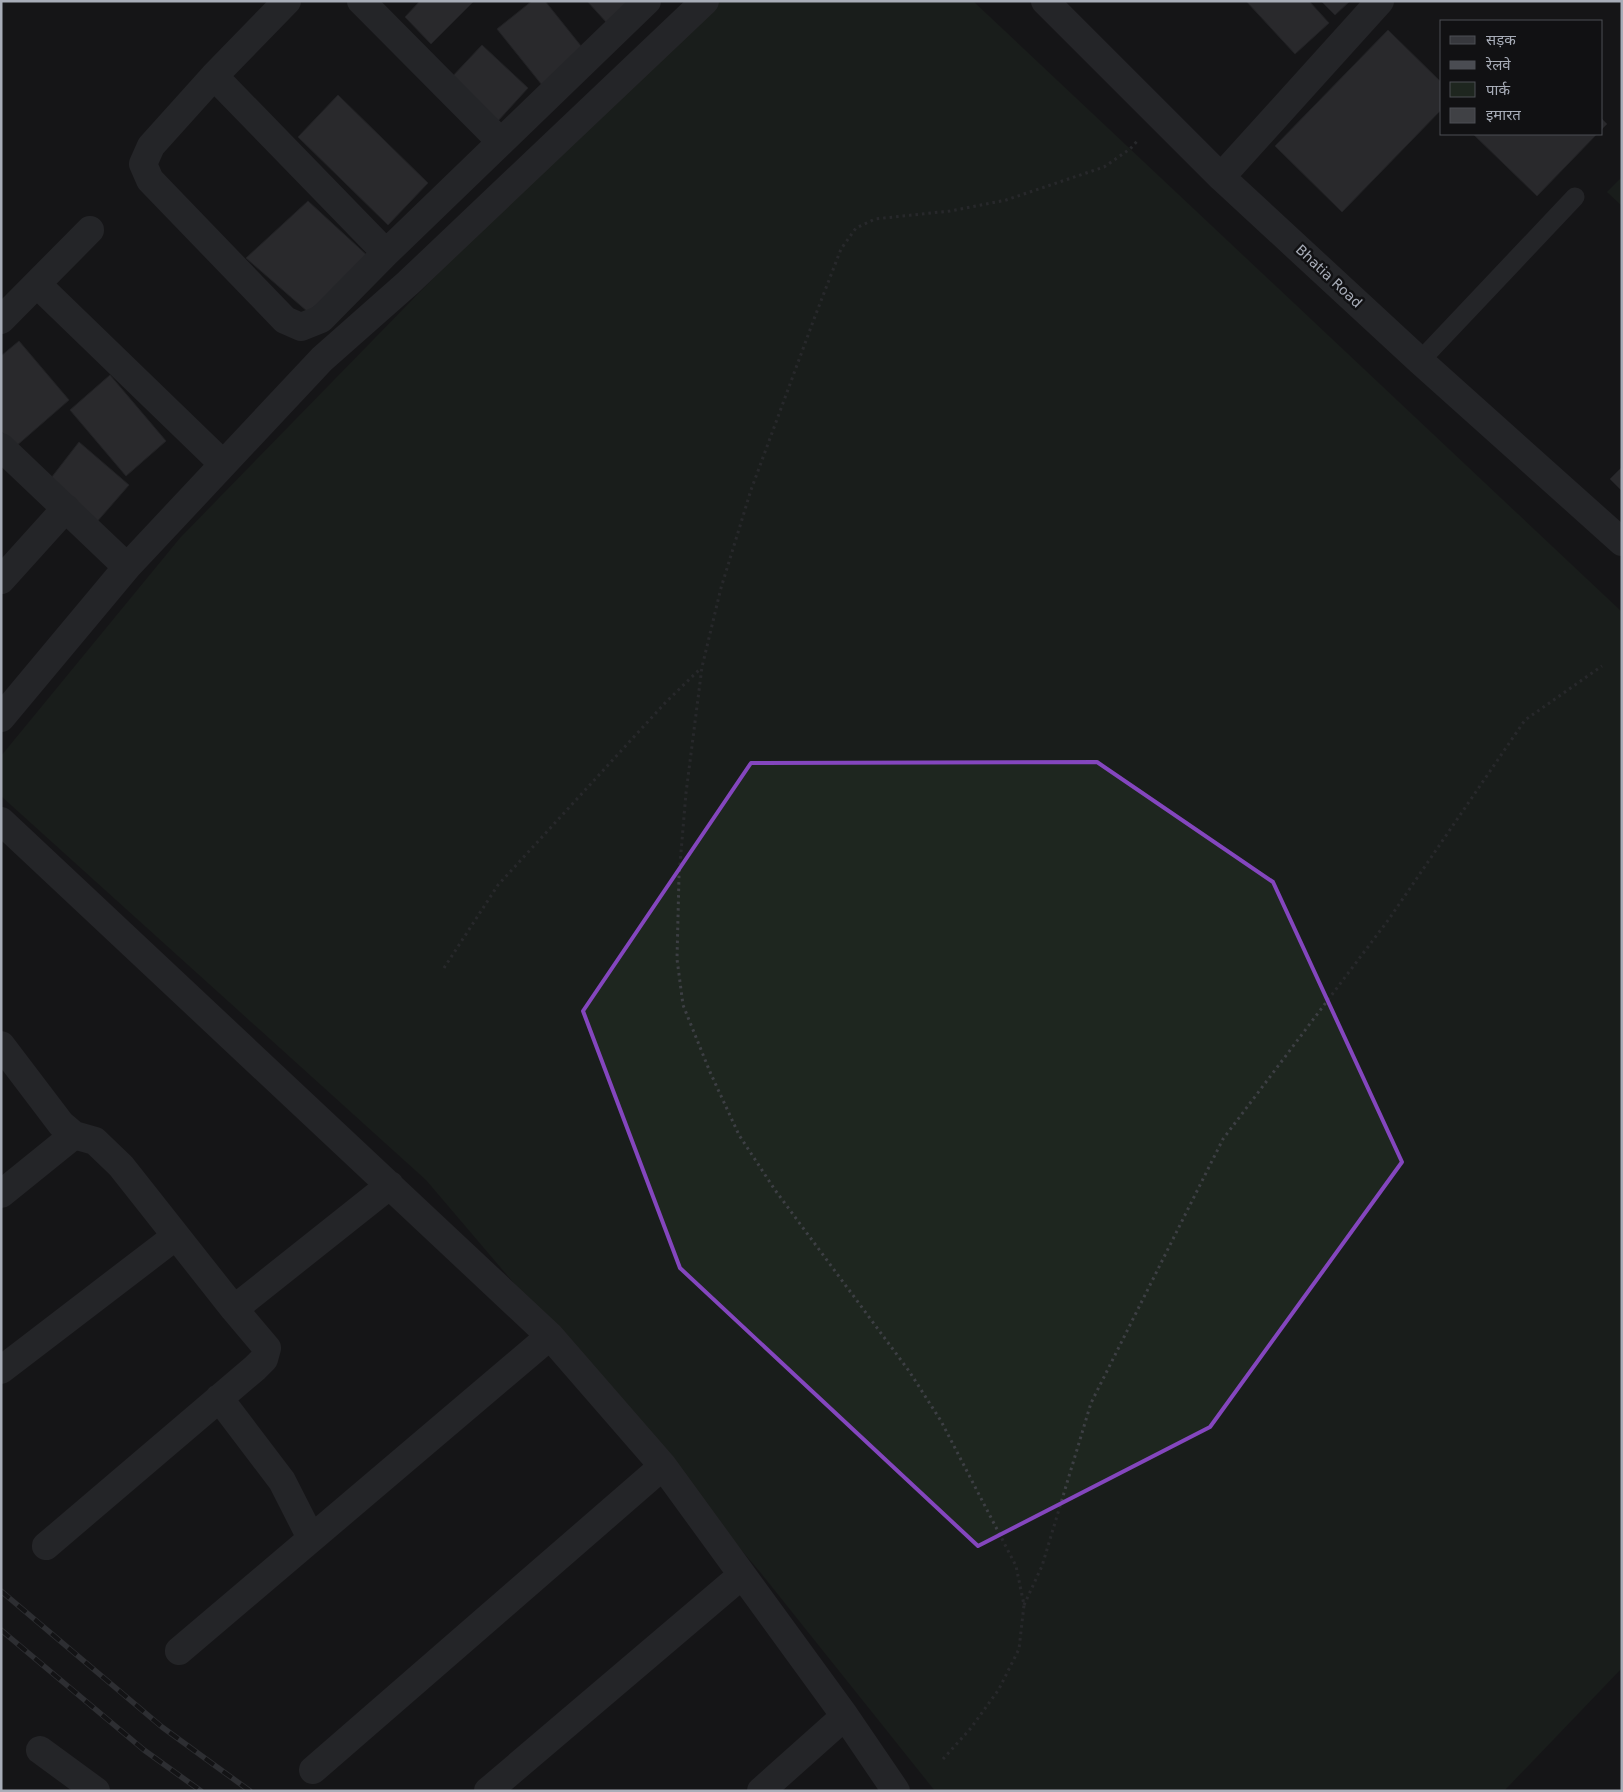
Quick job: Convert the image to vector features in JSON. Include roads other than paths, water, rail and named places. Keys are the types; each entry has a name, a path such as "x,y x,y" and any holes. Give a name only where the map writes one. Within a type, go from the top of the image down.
{"street":[{"path":"286,1 214,76 151,146 142,164 150,180 284,320 301,327 320,319 500,141 647,1"},
{"path":"361,1 500,141"},
{"path":"1,718 127,567 322,359 408,283 706,1"},
{"name":"Bhatia Road","path":"1045,1 1221,177 1420,361 1622,542"},
{"path":"1221,177 1380,1"},
{"path":"214,76 386,252"},
{"path":"1,320 38,285 90,230"},
{"path":"38,285 223,464"},
{"path":"1,447 127,567"},
{"path":"1,580 66,508"},
{"path":"1,821 550,1336 663,1466 845,1716 896,1791"},
{"path":"1,1045 61,1124 74,1135 95,1141 121,1166 267,1348 264,1359 46,1546"},
{"path":"1,1194 74,1135"},
{"path":"234,1309 390,1185"},
{"path":"1,1370 176,1236"},
{"path":"179,1651 550,1336"},
{"path":"219,1398 282,1481 311,1538"},
{"path":"313,1770 663,1466"},
{"path":"488,1791 742,1575"},
{"path":"761,1791 845,1716"},
{"path":"40,1750 96,1791"}],"lane":[{"path":"1420,361 1575,197"}],"railway":[{"path":"1,1591 162,1727 250,1791"},
{"path":"1,1630 144,1750 201,1791"}]}
